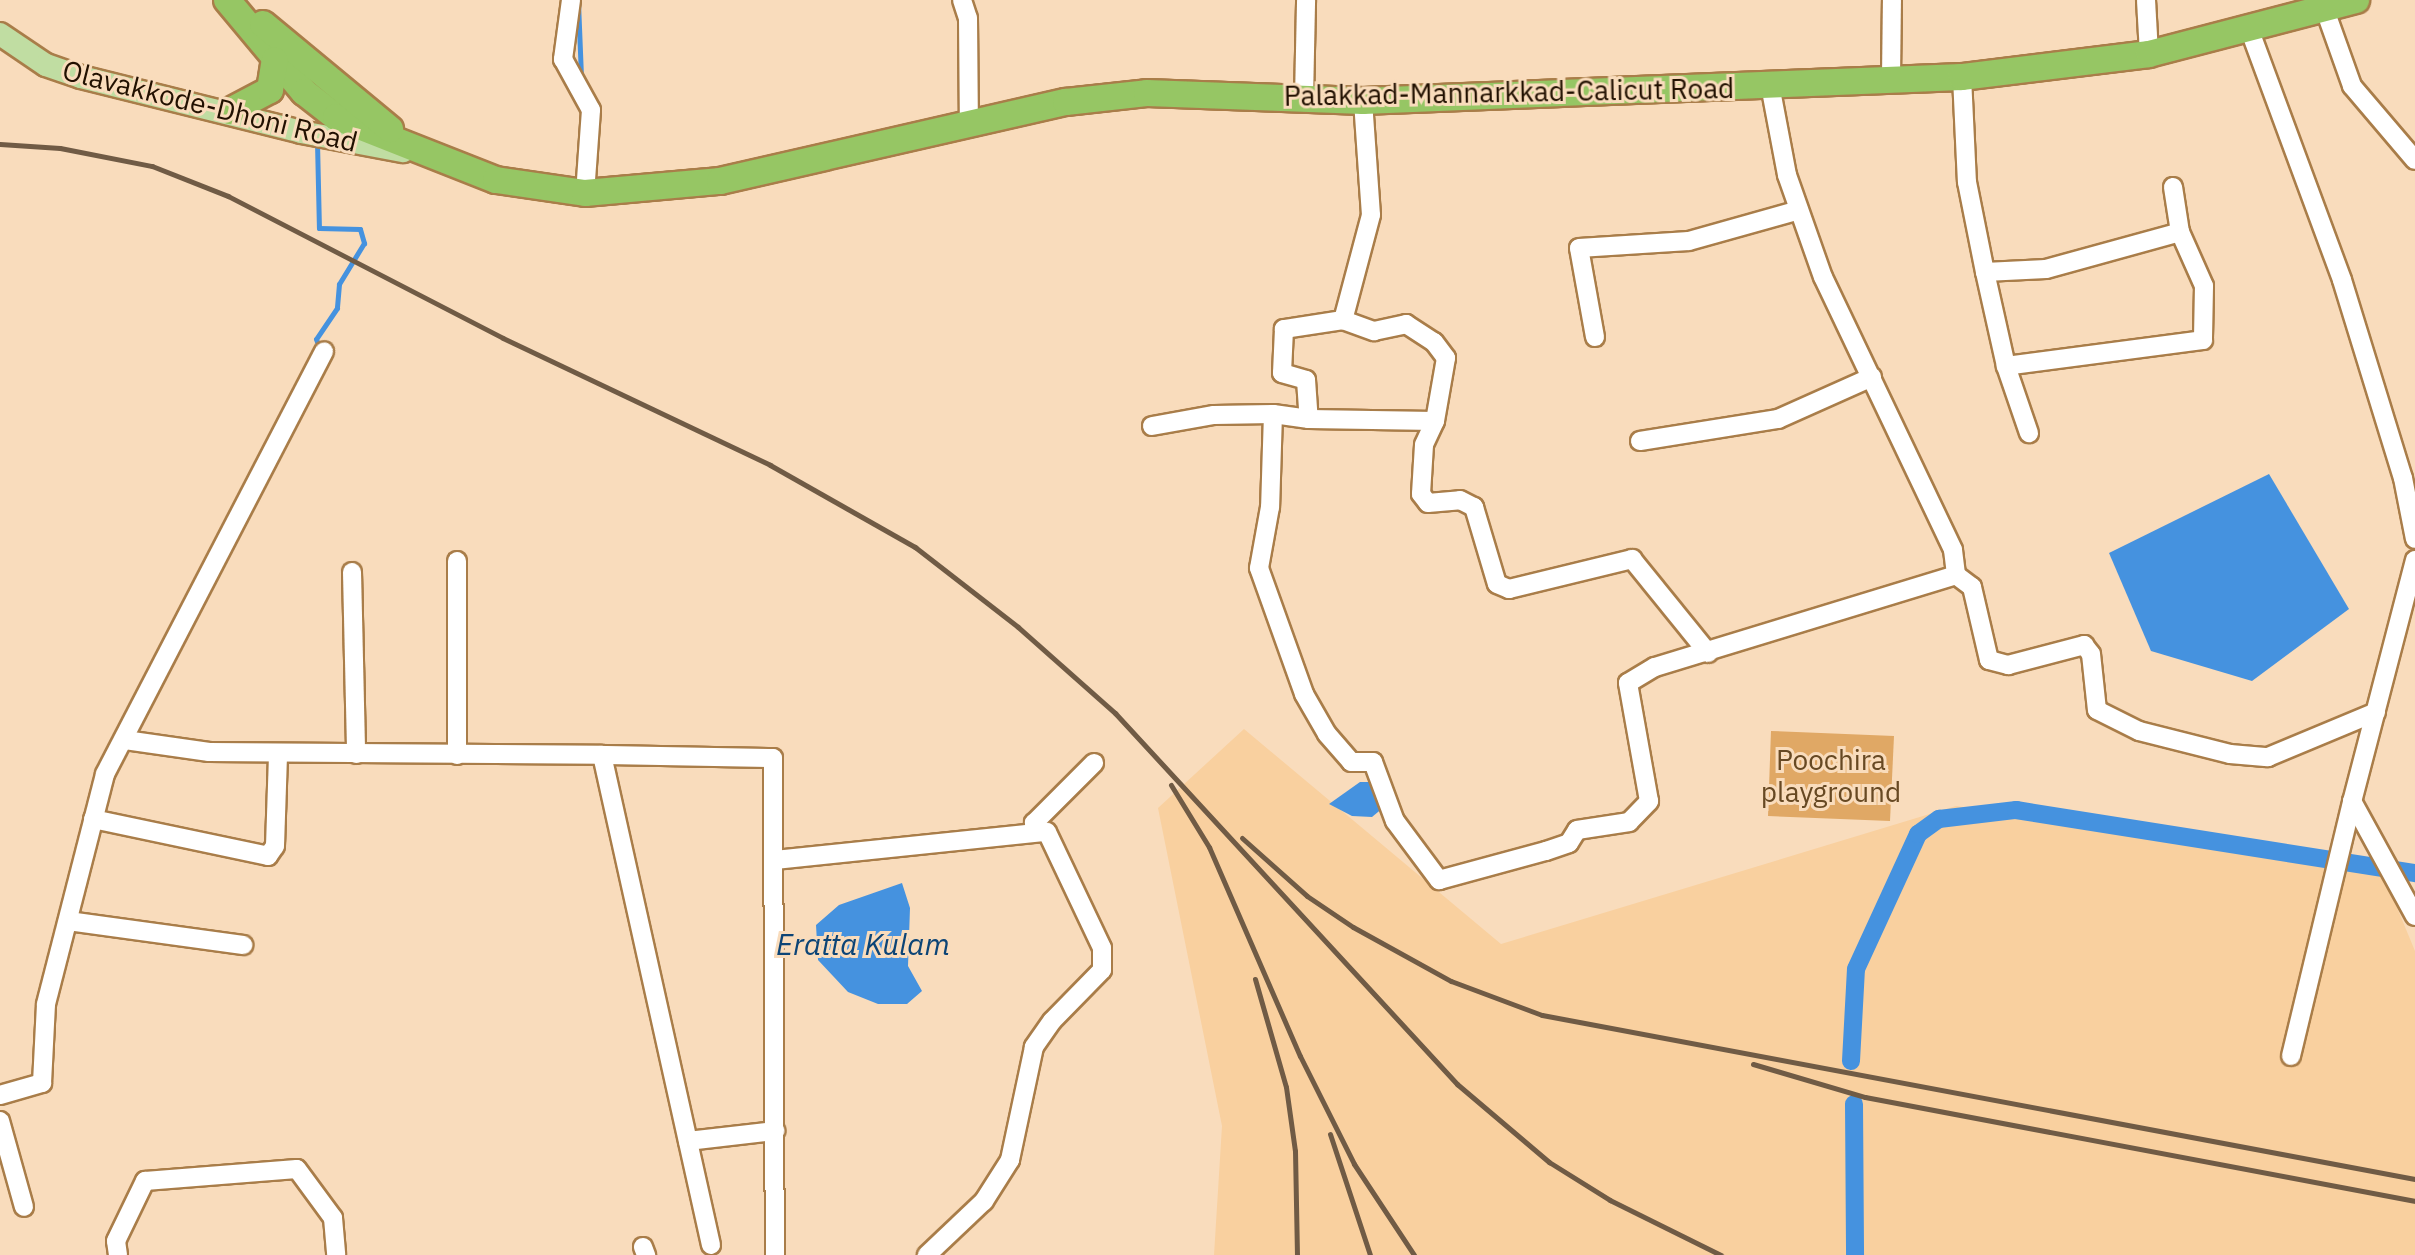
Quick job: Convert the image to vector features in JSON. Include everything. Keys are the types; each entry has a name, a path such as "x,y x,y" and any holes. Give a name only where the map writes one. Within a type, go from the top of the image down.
{"highway":[{"name":"Palakkad-Mannarkkad-Calicut Road","path":"227,0 275,60 336,117 496,180 585,193 720,181 1066,102 1147,93 1363,101 1962,77 2149,54 2250,31 2356,0"},
{"name":"Palakkad-Mannarkkad-Calicut Road","path":"238,0 350,100 429,156"},
{"path":"230,111 270,90 275,60"}],"main road":[{"name":"Olavakkode-Dhoni Road","path":"0,34 46,65 81,77 230,111 301,132 429,156"}],"street":[{"path":"571,0 563,59 591,110 585,193"},
{"path":"962,0 968,18 969,125"},
{"path":"1304,99 1306,0"},
{"path":"1891,78 1892,0"},
{"path":"2146,0 2149,54"},
{"path":"2325,10 2352,86 2415,160"},
{"path":"2250,31 2342,280 2403,478 2415,539"},
{"path":"1962,77 1967,182 2006,366 2029,433"},
{"path":"1770,85 1787,175 1823,277 1953,550 1956,575 1972,587 1989,660 2008,665 2084,645 2091,654 2097,710 2139,731 2230,754 2268,757 2376,712"},
{"path":"1343,320 1371,215 1363,101"},
{"path":"2006,366 2203,340 2204,286 2180,232 2173,187"},
{"path":"1595,337 1579,248 1689,241 1799,210"},
{"path":"1985,272 2046,269 2180,232"},
{"path":"1309,419 1306,380 1282,373 1284,329 1343,320 1374,331 1406,324 1434,342 1446,358 1435,421 1424,445 1423,499 1460,500 1474,507 1497,584 1509,589 1632,559 1708,653"},
{"path":"0,1095 42,1083 46,1004 105,774 324,351"},
{"path":"1640,441 1778,419 1872,377"},
{"path":"1152,426 1214,415 1273,414 1309,419 1435,421"},
{"path":"1273,414 1270,507 1259,568 1304,694 1327,734 1351,762 1373,762 1395,821 1439,880 1569,843 1577,830 1629,822 1649,801 1628,683 1655,667 1956,575"},
{"path":"2291,1056 2329,881 2415,560"},
{"path":"457,561 457,755"},
{"path":"352,572 356,754"},
{"path":"125,740 209,752 278,754 773,758 775,1255"},
{"path":"93,819 268,856 275,846 278,754"},
{"path":"602,755 711,1245"},
{"path":"1041,831 1034,823 1094,763"},
{"path":"2352,801 2415,916"},
{"path":"774,860 1047,832 1105,960 1102,970 1052,1021 1034,1047 1010,1160 984,1201 927,1255"},
{"path":"68,921 243,945"},
{"path":"0,1121 24,1207"},
{"path":"688,1141 775,1131"},
{"path":"118,1255 116,1241 145,1181 297,1169 333,1218 336,1255"}],"shaded area":[{"path":"1244,729 1501,944 1956,806 2379,864 2415,951 2415,1255 1214,1255 1222,1126 1158,808"}],"green space":[{"name":"Poochira playground","path":"1771,731 1894,736 1890,821 1768,816"}],"water":[{"path":"2269,474 2349,609 2252,681 2151,651 2109,553"},
{"path":"1360,782 1373,782 1384,807 1372,817 1352,816 1329,804"},
{"name":"Eratta Kulam","path":"902,883 910,908 908,966 922,991 907,1004 878,1004 848,992 818,960 816,925 839,905"}],"waterway":[{"path":"578,2 581,76"},
{"path":"317,142 319,228 360,229 364,243 339,284 337,308 316,339 320,350"},
{"path":"1851,1061 1856,969 1918,834 1939,819 2016,810 2415,873"},
{"path":"1854,1104 1855,1255"}],"railway":[{"path":"0,144 60,148 152,166 228,196 503,338 770,465 915,547 1018,627 1115,713 1457,1084 1549,1162 1610,1200 1721,1255"},
{"path":"1171,785 1209,847 1300,1056 1354,1164 1414,1255"},
{"path":"1242,838 1307,896 1353,927 1451,981 1542,1015 2415,1179"},
{"path":"1255,979 1286,1087 1295,1151 1297,1255"},
{"path":"1753,1064 1865,1097 2415,1201"},
{"path":"1330,1134 1370,1255"}]}
